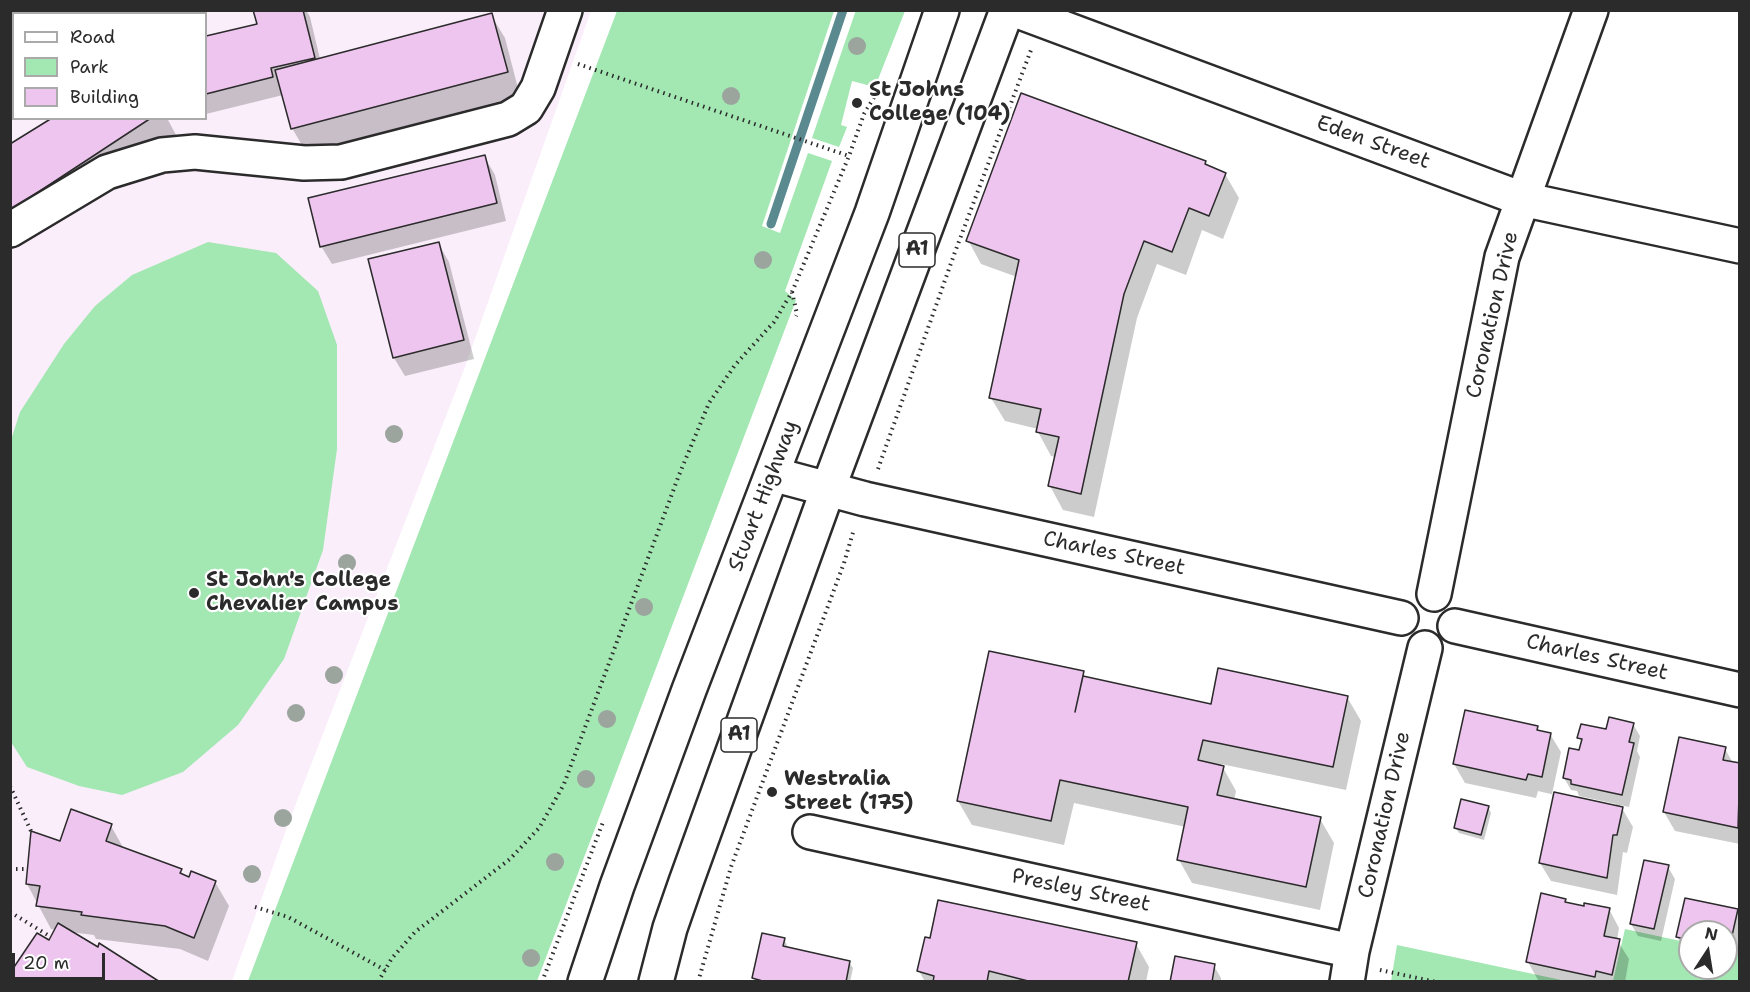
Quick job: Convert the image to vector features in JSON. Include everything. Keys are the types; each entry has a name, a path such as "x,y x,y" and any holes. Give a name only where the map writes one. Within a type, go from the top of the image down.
{"main road":[{"path":"10,230 107,172 162,155 195,152 304,163 341,162 508,119 526,108 538,88 565,10"},
{"name":"Stuart Highway","path":"585,981 617,886 689,690 872,213 942,10"},
{"name":"A1","path":"656,981 670,928 686,882 828,489 1007,10"},
{"name":"Eden Street","path":"1015,10 1522,199 1740,246"},
{"name":"Coronation Drive","path":"1434,594 1502,257 1591,10"},
{"name":"Charles Street","path":"772,474 865,499 1401,618"},
{"path":"1426,593 1434,594 1449,602 1456,618 1455,627 1448,641 1433,648 1425,648 1409,641 1401,626 1401,618 1403,610 1412,598 1426,593"},
{"name":"Charles Street","path":"1455,627 1740,690"},
{"name":"Coronation Drive","path":"1350,965 1425,648"},
{"name":"Presley Street","path":"810,832 1350,965"}],"path":[{"path":"545,71 567,78 574,62 849,156"},
{"path":"378,981 392,958 415,932 510,859 533,835 550,809 564,784 662,519 709,403 735,365 774,322 792,292 849,156 864,114 880,89"},
{"path":"10,786 31,831"},
{"path":"10,869 27,869"},
{"path":"255,907 288,917 385,970"},
{"path":"10,912 51,937"},
{"path":"1350,965 1436,981"}],"shaded area":[{"name":"St John's College Chevalier Campus","path":"10,11 591,11 465,367 290,819 232,981 11,981"}],"green space":[{"path":"856,10 905,11 875,87 852,81 841,125 847,127 839,147 812,138"},
{"path":"617,11 834,11 762,226 780,233 808,153 832,161 785,291 796,300 537,981 248,981"},
{"path":"208,242 276,253 318,291 337,345 337,449 323,550 284,659 238,725 183,772 122,795 79,786 27,767 11,742 11,440 20,412 64,344 95,306 132,275"},
{"path":"1625,929 1678,940 1678,980 1738,980 1739,954 1739,981 1613,981"},
{"path":"1397,945 1566,981 1391,981"}],"building":[{"path":"108,10 134,10 132,12 109,12"},
{"path":"253,10 303,10 315,58 271,68 273,77 207,94 207,36 257,24"},
{"path":"492,13 508,72 291,129 275,70"},
{"path":"1021,93 1206,161 1205,164 1226,173 1209,216 1189,208 1172,252 1144,241 1124,294 1081,494 1048,486 1059,437 1036,432 1041,409 989,398 1019,260 966,241"},
{"path":"49,120 148,120 11,210 10,144"},
{"path":"485,155 497,203 320,247 308,198"},
{"path":"439,242 464,340 393,358 368,259"},
{"path":"989,651 1084,671 1075,712 1083,676 1211,704 1218,668 1348,696 1333,767 1203,740 1198,760 1224,766 1217,795 1321,817 1306,887 1177,860 1188,807 1060,780 1051,821 957,801"},
{"path":"1465,710 1538,726 1537,730 1551,733 1542,777 1528,774 1526,780 1453,764"},
{"path":"1609,717 1634,723 1629,742 1634,743 1622,795 1571,784 1571,780 1563,778 1569,748 1579,750 1582,739 1577,738 1581,724 1606,729"},
{"path":"1679,737 1726,747 1723,760 1740,763 1738,828 1663,812"},
{"path":"1554,792 1623,807 1617,835 1613,835 1607,878 1539,863"},
{"path":"1461,799 1489,806 1481,835 1454,828"},
{"path":"71,809 112,824 106,841 182,869 180,873 189,877 191,871 216,881 194,938 165,926 81,915 82,912 36,906 40,886 26,884 31,831 60,841"},
{"path":"1644,860 1669,865 1654,929 1630,924"},
{"path":"1541,893 1566,899 1565,902 1610,908 1604,936 1620,939 1612,975 1596,971 1595,977 1526,962"},
{"path":"1685,898 1738,909 1736,920 1680,920"},
{"path":"938,900 1137,942 1128,982 1032,982 989,971 987,982 933,982 934,976 917,971 925,937 930,938"},
{"path":"58,923 98,947 99,943 160,982 19,982 10,979 10,973 37,933 49,940"},
{"path":"762,933 785,938 783,946 850,961 846,982 766,982 752,978"},
{"path":"1175,956 1215,964 1212,982 1170,982"}],"waterway":[{"path":"771,224 843,10"}],"place":[{"name":"St Johns College (104)","path":"857,103"},
{"name":"St John's College Chevalier Campus","path":"194,593"},
{"name":"Westralia Street (175)","path":"772,792"}]}
